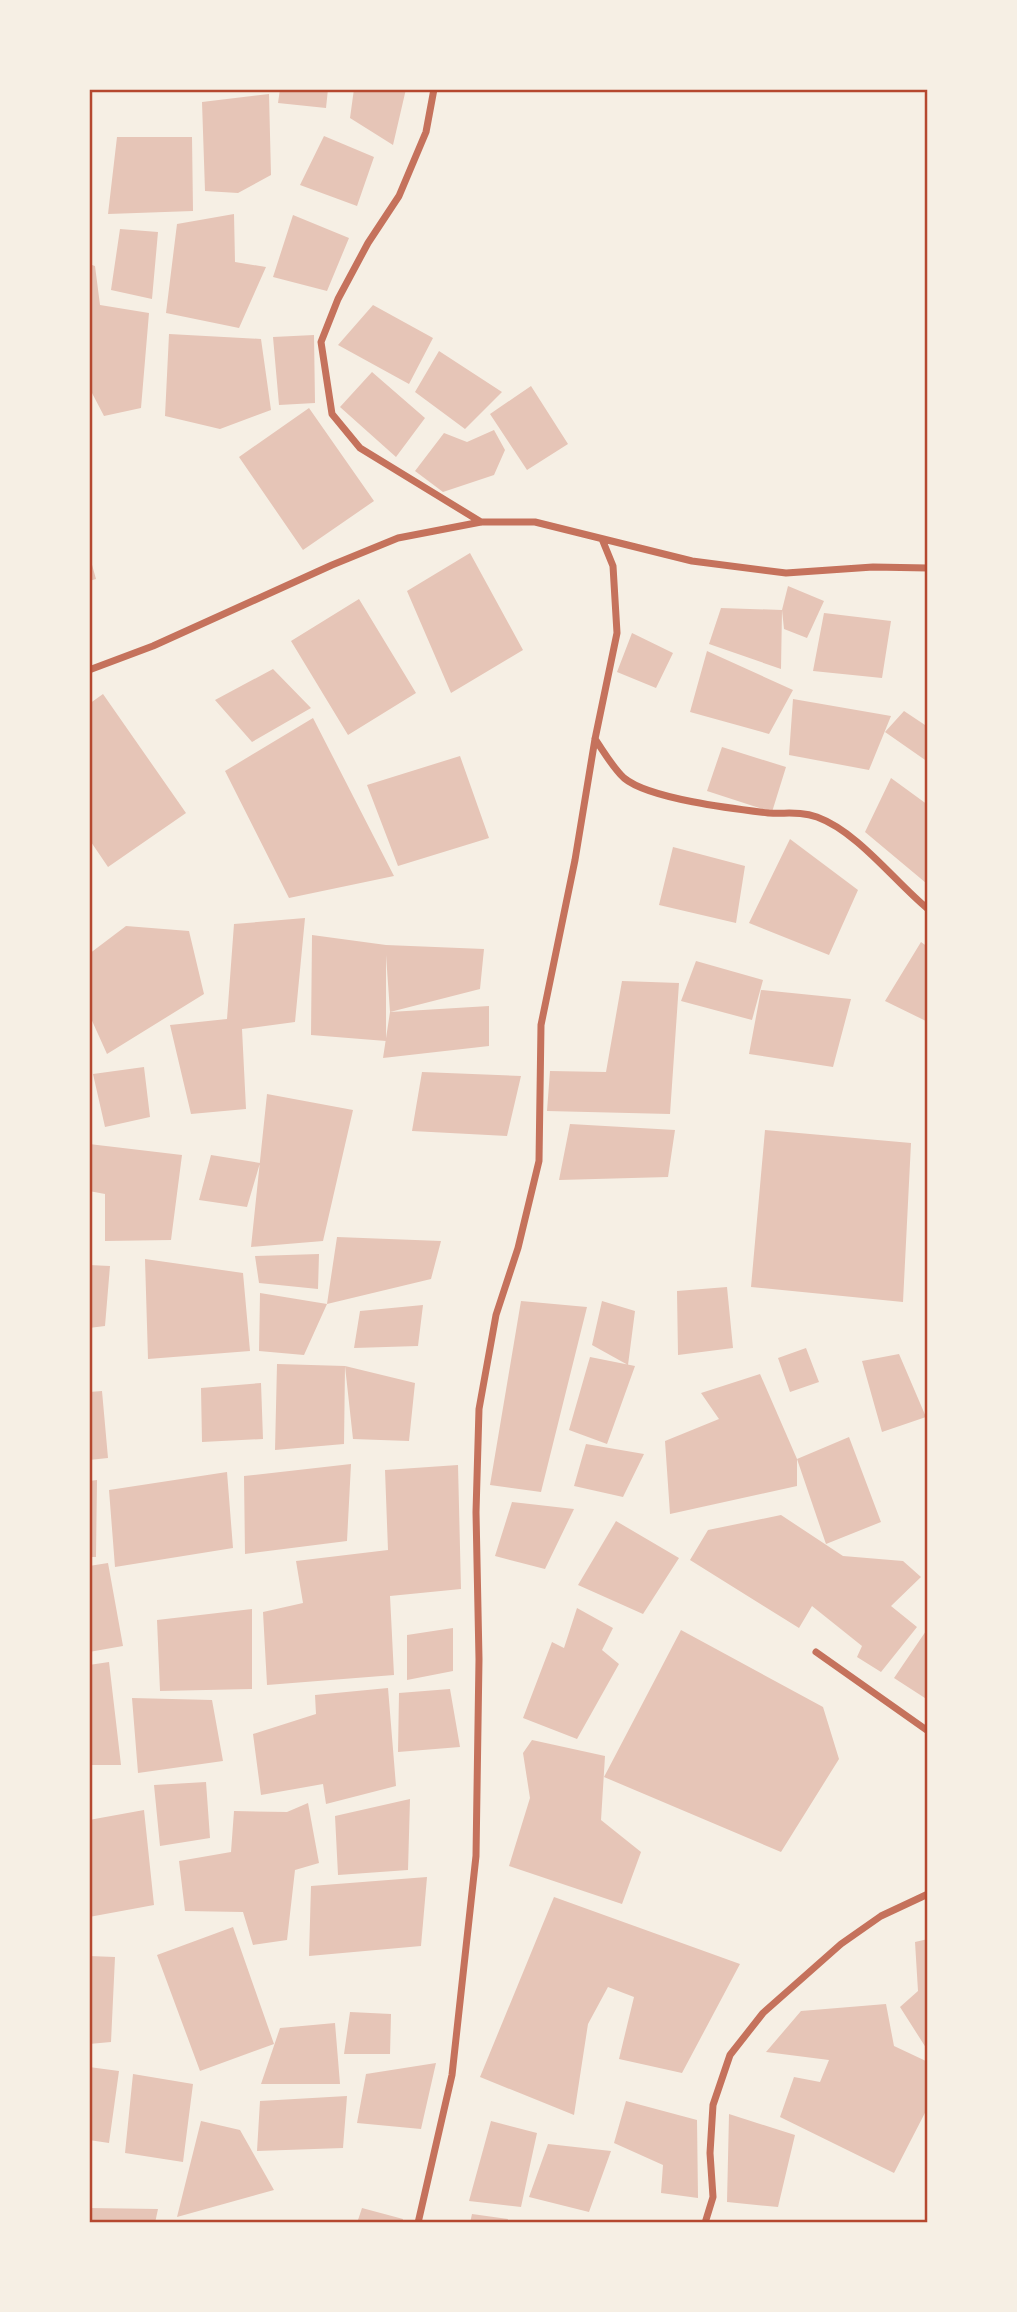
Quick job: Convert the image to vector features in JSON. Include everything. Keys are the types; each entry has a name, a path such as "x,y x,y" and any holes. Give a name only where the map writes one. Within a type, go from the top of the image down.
{"street":[{"path":"434,89 426,132 399,196 368,243 338,299 321,342 332,414 360,448 481,522"},
{"path":"89,670 153,646 398,538 481,522 535,522 692,561 786,573 873,567 928,568"},
{"path":"418,2223 452,2075 476,1856 479,1659 476,1512 479,1409 496,1315 518,1248 539,1161 541,1025 617,633 613,566 602,539"},
{"path":"595,739 623,777 638,787 702,803 771,813 799,812 820,818 844,832 928,909"},
{"path":"816,1652 928,1731"},
{"path":"705,2223 713,2197 710,2153 713,2105 730,2055 762,2013 841,1944 881,1916 928,1894"}],"building":[{"path":"280,89 328,89 326,108 278,103"},
{"path":"354,89 406,89 393,145 350,118"},
{"path":"269,94 271,175 238,193 205,191 202,102"},
{"path":"324,136 374,157 357,206 300,185"},
{"path":"117,137 192,137 193,211 108,214"},
{"path":"234,214 235,262 266,267 239,328 166,313 177,224"},
{"path":"293,215 349,238 327,291 273,277"},
{"path":"120,229 158,232 152,299 111,290"},
{"path":"89,264 95,266 100,305 149,313 141,408 104,416 89,392"},
{"path":"373,305 433,338 409,384 338,345"},
{"path":"169,334 261,339 271,410 220,429 165,416"},
{"path":"314,335 315,403 279,405 273,337"},
{"path":"439,351 502,392 465,429 415,392"},
{"path":"372,372 425,418 396,457 340,407"},
{"path":"531,386 568,444 527,470 490,414"},
{"path":"309,408 374,501 303,550 239,457"},
{"path":"494,430 505,450 494,475 443,492 415,471 444,433 467,442"},
{"path":"470,553 523,650 451,693 407,591"},
{"path":"89,554 96,579 89,581"},
{"path":"788,586 824,601 807,638 784,629 782,610"},
{"path":"359,599 416,693 348,735 291,641"},
{"path":"721,608 782,610 781,669 709,644"},
{"path":"824,613 891,621 882,678 813,671"},
{"path":"632,633 673,653 656,688 617,672"},
{"path":"707,651 793,690 769,734 690,712"},
{"path":"273,669 311,708 252,742 215,700"},
{"path":"103,694 186,813 108,867 89,839 89,704"},
{"path":"793,699 891,716 869,770 789,755"},
{"path":"904,711 928,727 928,762 885,732"},
{"path":"313,718 394,876 289,898 225,771"},
{"path":"722,747 786,767 772,812 707,791"},
{"path":"460,756 489,838 398,866 367,785"},
{"path":"891,778 928,805 926,883 865,832"},
{"path":"790,839 858,890 829,955 749,923"},
{"path":"673,847 745,866 736,923 659,905"},
{"path":"305,918 295,1022 242,1029 246,1109 191,1114 170,1025 227,1019 234,924"},
{"path":"126,926 189,931 204,994 107,1054 89,1014 89,954"},
{"path":"312,935 386,945 484,949 480,989 390,1012 386,955 386,1041 311,1035"},
{"path":"921,942 928,947 928,1022 885,1001"},
{"path":"696,961 763,980 752,1020 681,1001"},
{"path":"622,981 679,983 670,1114 547,1111 550,1071 606,1072"},
{"path":"761,990 851,999 833,1067 749,1054"},
{"path":"489,1006 489,1046 383,1058 390,1012"},
{"path":"144,1067 150,1117 105,1127 93,1074"},
{"path":"422,1072 521,1076 507,1136 412,1131"},
{"path":"267,1094 353,1110 323,1241 251,1247"},
{"path":"570,1124 675,1130 668,1177 559,1180"},
{"path":"765,1130 911,1143 903,1302 751,1287"},
{"path":"89,1144 182,1155 171,1240 105,1241 105,1194 89,1191"},
{"path":"211,1155 260,1163 247,1207 199,1200"},
{"path":"337,1237 441,1241 431,1279 327,1304"},
{"path":"319,1254 318,1289 259,1283 255,1256"},
{"path":"145,1259 243,1273 250,1351 148,1359"},
{"path":"89,1265 110,1266 105,1326 89,1328"},
{"path":"727,1287 733,1348 678,1355 677,1291"},
{"path":"260,1293 327,1304 304,1355 259,1351"},
{"path":"521,1301 587,1307 541,1492 490,1485"},
{"path":"602,1301 635,1311 628,1365 592,1345"},
{"path":"423,1305 418,1346 354,1348 360,1311"},
{"path":"806,1348 819,1382 790,1392 778,1358"},
{"path":"899,1354 926,1417 882,1432 862,1361"},
{"path":"590,1357 635,1366 607,1444 569,1430"},
{"path":"277,1364 345,1366 344,1444 275,1450"},
{"path":"345,1366 415,1383 409,1441 353,1439"},
{"path":"760,1374 797,1459 797,1486 670,1514 665,1441 719,1419 701,1393"},
{"path":"261,1383 263,1439 202,1442 201,1388"},
{"path":"102,1391 108,1458 89,1460 89,1392"},
{"path":"849,1437 881,1522 826,1544 797,1459"},
{"path":"586,1444 644,1454 623,1497 574,1486"},
{"path":"351,1464 347,1541 245,1554 244,1476"},
{"path":"458,1465 461,1589 390,1596 394,1675 267,1685 263,1612 303,1603 296,1561 388,1550 385,1470"},
{"path":"227,1472 233,1548 115,1567 109,1490"},
{"path":"97,1480 96,1557 89,1557 89,1481"},
{"path":"512,1502 574,1509 545,1569 495,1556"},
{"path":"781,1515 843,1556 903,1561 921,1577 891,1606 917,1627 881,1672 857,1657 862,1646 812,1606 799,1628 690,1560 708,1530"},
{"path":"616,1521 679,1558 643,1614 578,1585"},
{"path":"108,1563 123,1646 89,1652 89,1566"},
{"path":"577,1608 613,1628 602,1650 619,1664 577,1739 523,1718 552,1642 564,1648"},
{"path":"252,1609 252,1689 160,1691 157,1620"},
{"path":"453,1628 453,1671 407,1680 407,1635"},
{"path":"928,1628 928,1700 894,1678"},
{"path":"681,1630 823,1707 839,1759 781,1852 604,1777"},
{"path":"109,1662 121,1765 89,1765 89,1665"},
{"path":"388,1688 396,1786 326,1804 323,1784 261,1795 253,1734 316,1714 315,1695"},
{"path":"450,1689 460,1747 398,1752 399,1693"},
{"path":"132,1698 212,1700 223,1761 138,1773"},
{"path":"532,1740 605,1756 601,1820 641,1852 622,1904 509,1866 530,1798 523,1753"},
{"path":"206,1782 210,1838 160,1846 154,1785"},
{"path":"410,1799 408,1870 338,1875 335,1816"},
{"path":"308,1803 319,1863 295,1870 287,1940 253,1945 243,1912 185,1911 179,1861 231,1852 234,1811 287,1812"},
{"path":"144,1810 154,1905 89,1917 89,1820"},
{"path":"427,1877 421,1946 309,1956 311,1886"},
{"path":"554,1897 740,1964 682,2073 619,2059 634,1997 608,1987 588,2024 574,2115 480,2077"},
{"path":"233,1927 274,2044 200,2071 157,1955"},
{"path":"928,1939 928,2051 900,2007 918,1991 915,1942"},
{"path":"89,1956 115,1957 111,2042 89,2044"},
{"path":"886,2004 894,2046 928,2062 928,2107 894,2173 780,2117 794,2077 820,2082 829,2060 766,2052 801,2011"},
{"path":"350,2012 391,2014 390,2054 344,2054"},
{"path":"335,2023 340,2084 261,2084 280,2028"},
{"path":"436,2063 421,2129 357,2123 366,2074"},
{"path":"89,2067 119,2071 109,2143 89,2140"},
{"path":"133,2074 193,2084 183,2162 125,2153"},
{"path":"347,2096 343,2148 257,2151 260,2101"},
{"path":"626,2101 697,2120 698,2198 661,2193 663,2165 614,2143"},
{"path":"729,2114 795,2135 778,2207 727,2202"},
{"path":"201,2121 240,2130 274,2190 177,2217"},
{"path":"491,2121 537,2133 521,2207 469,2201"},
{"path":"548,2144 611,2151 589,2212 529,2197"},
{"path":"89,2208 158,2209 155,2223 89,2223"},
{"path":"362,2208 403,2219 402,2223 357,2223"},
{"path":"472,2214 508,2219 507,2223 470,2223"}]}
